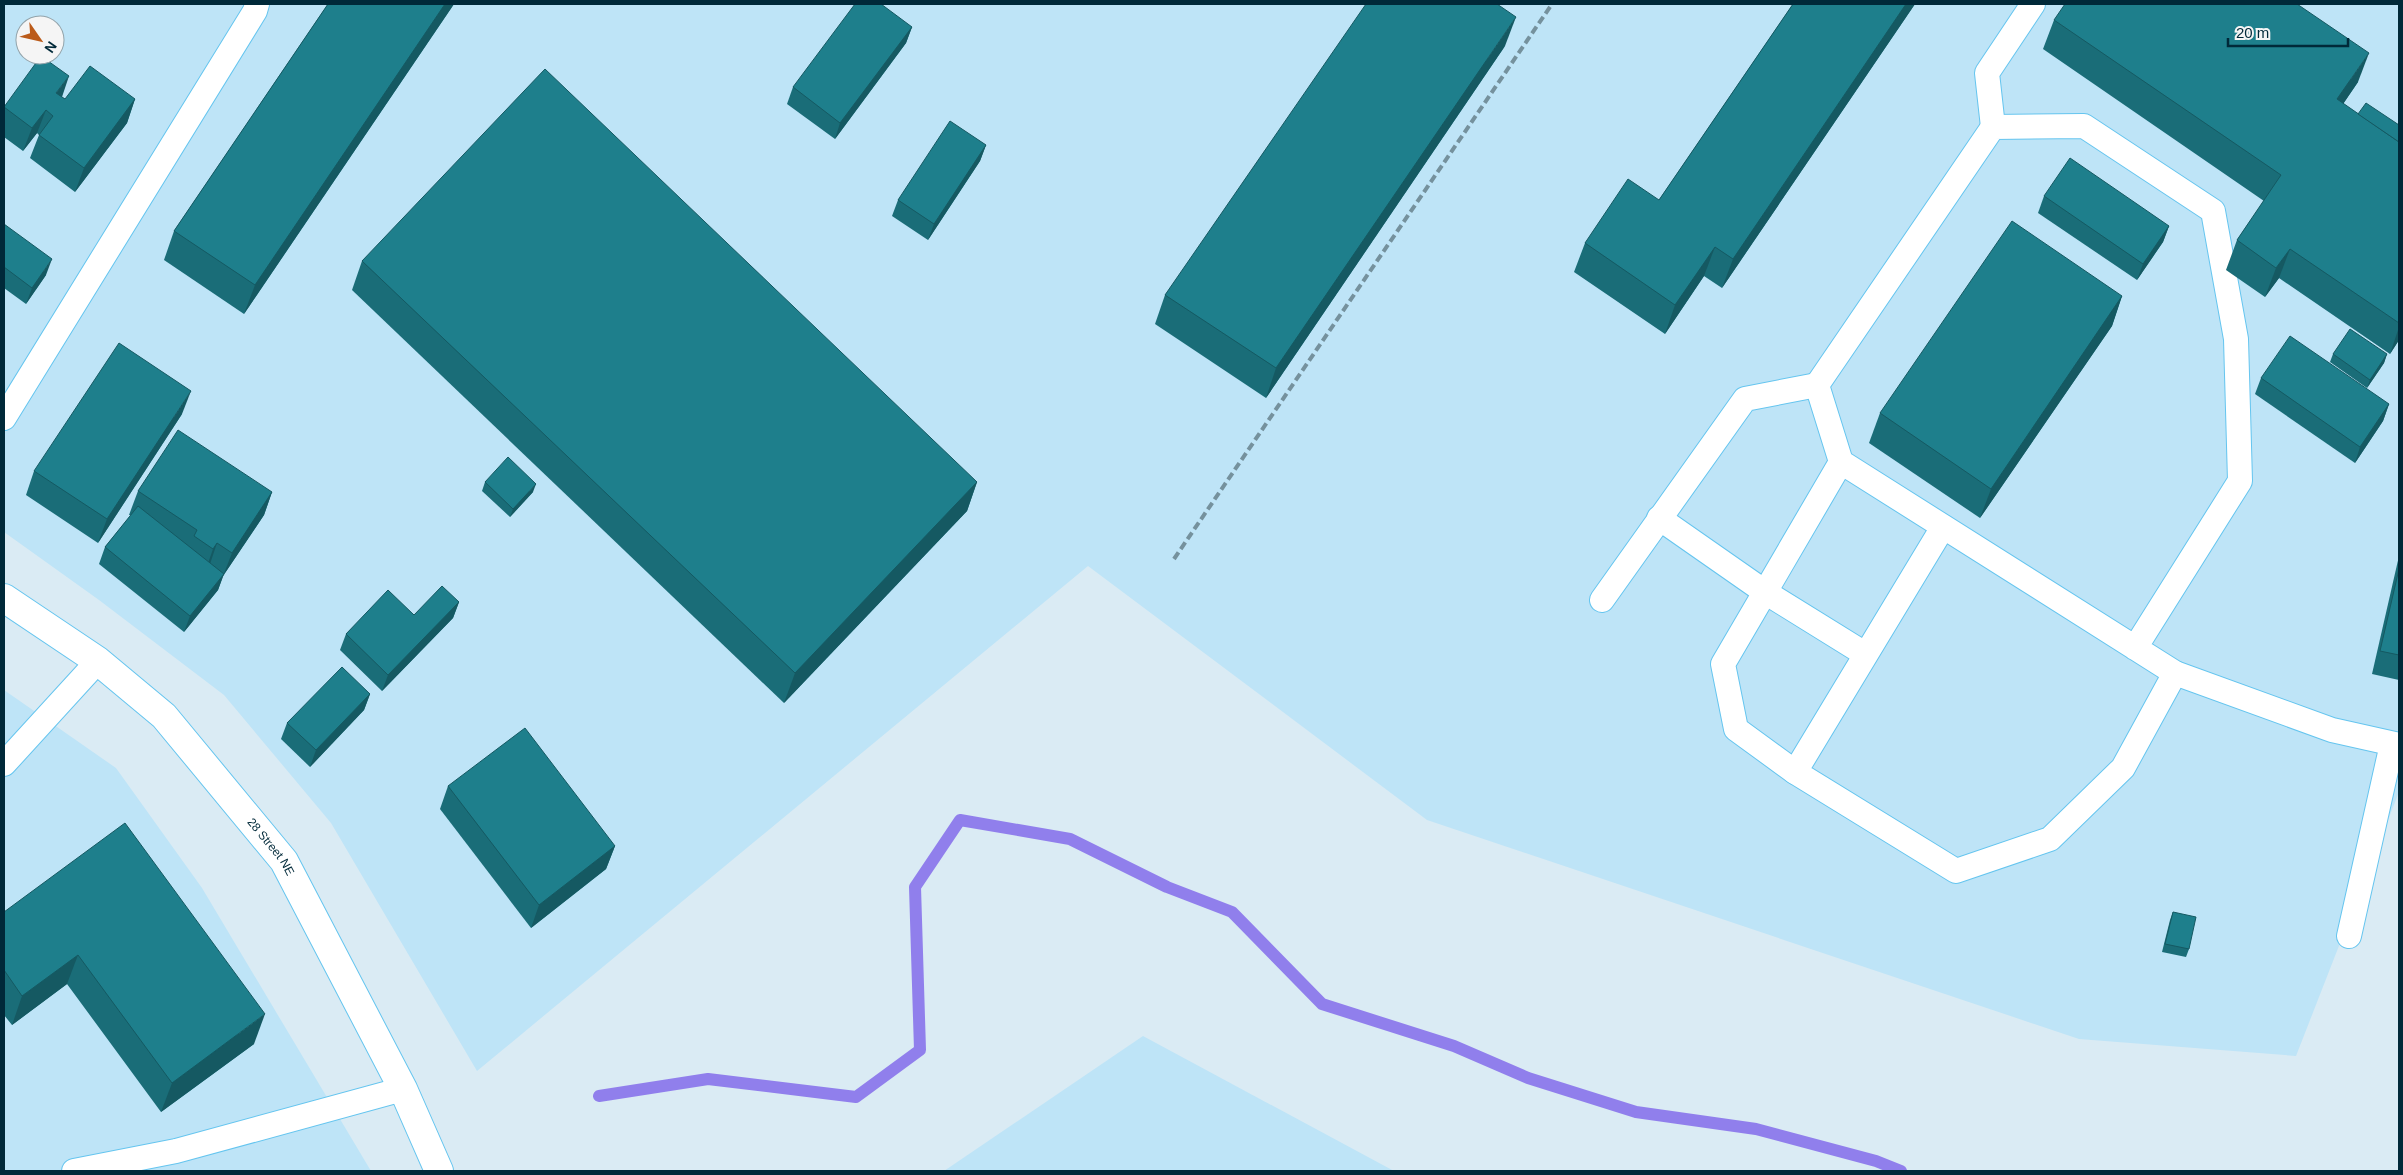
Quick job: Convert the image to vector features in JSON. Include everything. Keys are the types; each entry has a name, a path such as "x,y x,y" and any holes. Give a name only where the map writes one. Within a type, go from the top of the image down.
{"street":[{"name":"28 Street NE","path":"4,598 98,661 164,716 284,861 403,1089 439,1171"}],"lane":[{"path":"4,418 255,11 257,4"},
{"path":"1602,600 1745,399 1817,385 1992,126 1987,73 2033,4"},
{"path":"1992,126 2084,126 2213,211 2236,339 2240,481 2135,648"},
{"path":"1817,385 1840,462 2175,673 2332,730 2396,744 2349,936"},
{"path":"1840,462 1723,664 1736,729 1796,772 1956,872 2050,839 2123,768 2175,673"},
{"path":"1659,518 1765,592 1865,654"},
{"path":"1796,772 1865,654 1943,527"},
{"path":"4,764 98,661"},
{"path":"74,1171 176,1151 403,1089"}],"shaded area":[{"path":"4,4 2399,4 2399,792 2296,1056 2079,1039 1427,820 1088,566 477,1071 331,823 224,695 99,600 4,532"},
{"path":"4,690 116,768 202,888 371,1171 4,1171"},
{"path":"1143,1036 1394,1171 944,1171"}],"building":[{"path":"328,4 445,4 255,285 174,231"},
{"path":"855,4 881,4 912,27 840,123 793,87"},
{"path":"1366,4 1497,4 1516,17 1276,368 1165,295"},
{"path":"1793,4 1906,4 1733,259 1715,247 1675,305 1585,243 1628,179 1659,200"},
{"path":"2065,4 2297,4 2369,53 2337,99 2399,142 2399,323 2290,249 2276,268 2237,240 2281,175 2054,20"},
{"path":"34,65 54,65 69,76 56,93 65,99 90,66 135,99 84,168 39,135 53,116 46,110 32,128 4,107"},
{"path":"545,69 977,482 795,673 362,261"},
{"path":"2366,103 2399,125 2399,142 2358,114"},
{"path":"950,121 986,145 934,224 898,200"},
{"path":"2070,158 2169,226 2143,264 2044,196"},
{"path":"2012,221 2122,296 1991,489 1880,413"},
{"path":"4,224 52,259 32,288 4,267"},
{"path":"2350,329 2387,354 2370,380 2333,354"},
{"path":"2290,336 2389,404 2360,447 2261,378"},
{"path":"119,343 191,391 107,519 34,471"},
{"path":"178,430 272,492 232,553 217,543 213,549 194,536 197,530 138,491"},
{"path":"508,457 536,484 513,509 485,482"},
{"path":"138,506 224,574 190,616 105,547"},
{"path":"2399,569 2399,655 2380,651"},
{"path":"442,586 459,602 388,675 346,634 388,590 414,615"},
{"path":"342,667 370,694 316,750 287,723"},
{"path":"525,728 615,846 539,905 448,786"},
{"path":"125,823 265,1014 172,1083 78,955 22,996 4,970 4,912"},
{"path":"2173,912 2196,917 2189,949 2165,944"}],"waterway":[{"path":"599,1096 708,1079 856,1097 920,1050 915,887 960,820 1070,839 1167,887 1232,912 1322,1004 1454,1046 1528,1078 1636,1112 1756,1129 1876,1161 1901,1171"}],"railway":[{"path":"1174,559 1552,4"}]}
